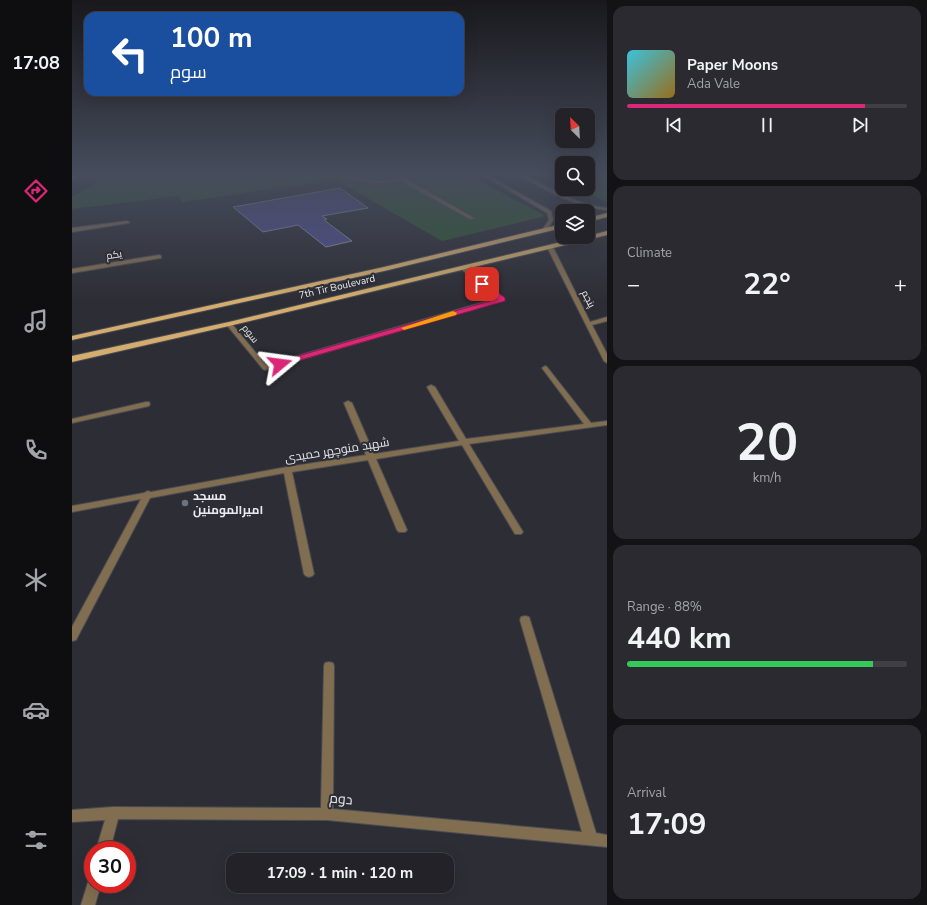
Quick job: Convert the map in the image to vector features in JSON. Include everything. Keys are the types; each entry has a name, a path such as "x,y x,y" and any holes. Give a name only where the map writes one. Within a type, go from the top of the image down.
{"main road":[{"path":"595,218 606,215"},
{"name":"7th Tir Boulevard","path":"72,358 229,324 555,228"},
{"name":"7th Tir Boulevard","path":"72,338 393,275 463,268 607,233"}],"street":[{"path":"467,215 472,218"},
{"path":"545,230 551,220 550,215"},
{"path":"72,230 127,222"},
{"name":"پنجم","path":"550,247 607,361"},
{"name":"یکم","path":"72,271 159,257"},
{"name":"سوم","path":"229,324 265,368 502,299 463,268"},
{"path":"589,324 607,319"},
{"path":"545,368 589,425"},
{"path":"431,387 518,532"},
{"path":"348,403 402,530"},
{"path":"72,421 146,404"},
{"name":"شهبد منوچهر حمیدی","path":"72,509 287,470 465,442 607,423"},
{"path":"287,470 310,574"},
{"path":"72,637 148,494"},
{"path":"525,620 591,840"},
{"path":"327,814 329,666"},
{"path":"105,841 113,813"},
{"name":"دوم","path":"72,816 113,813 327,814 607,841"},
{"path":"88,905 91,893"}],"green space":[{"path":"397,215 546,216 442,241"}],"building":[{"path":"243,215 326,215 322,216 327,219 324,220 352,241 326,247 298,225 263,232"}],"slow traffic":[{"path":"404,328 453,313"}],"place":[{"name":"مسجد امیرالمومنین","path":"185,503"}],"route":[{"path":"280,364 502,299 482,284"}]}
